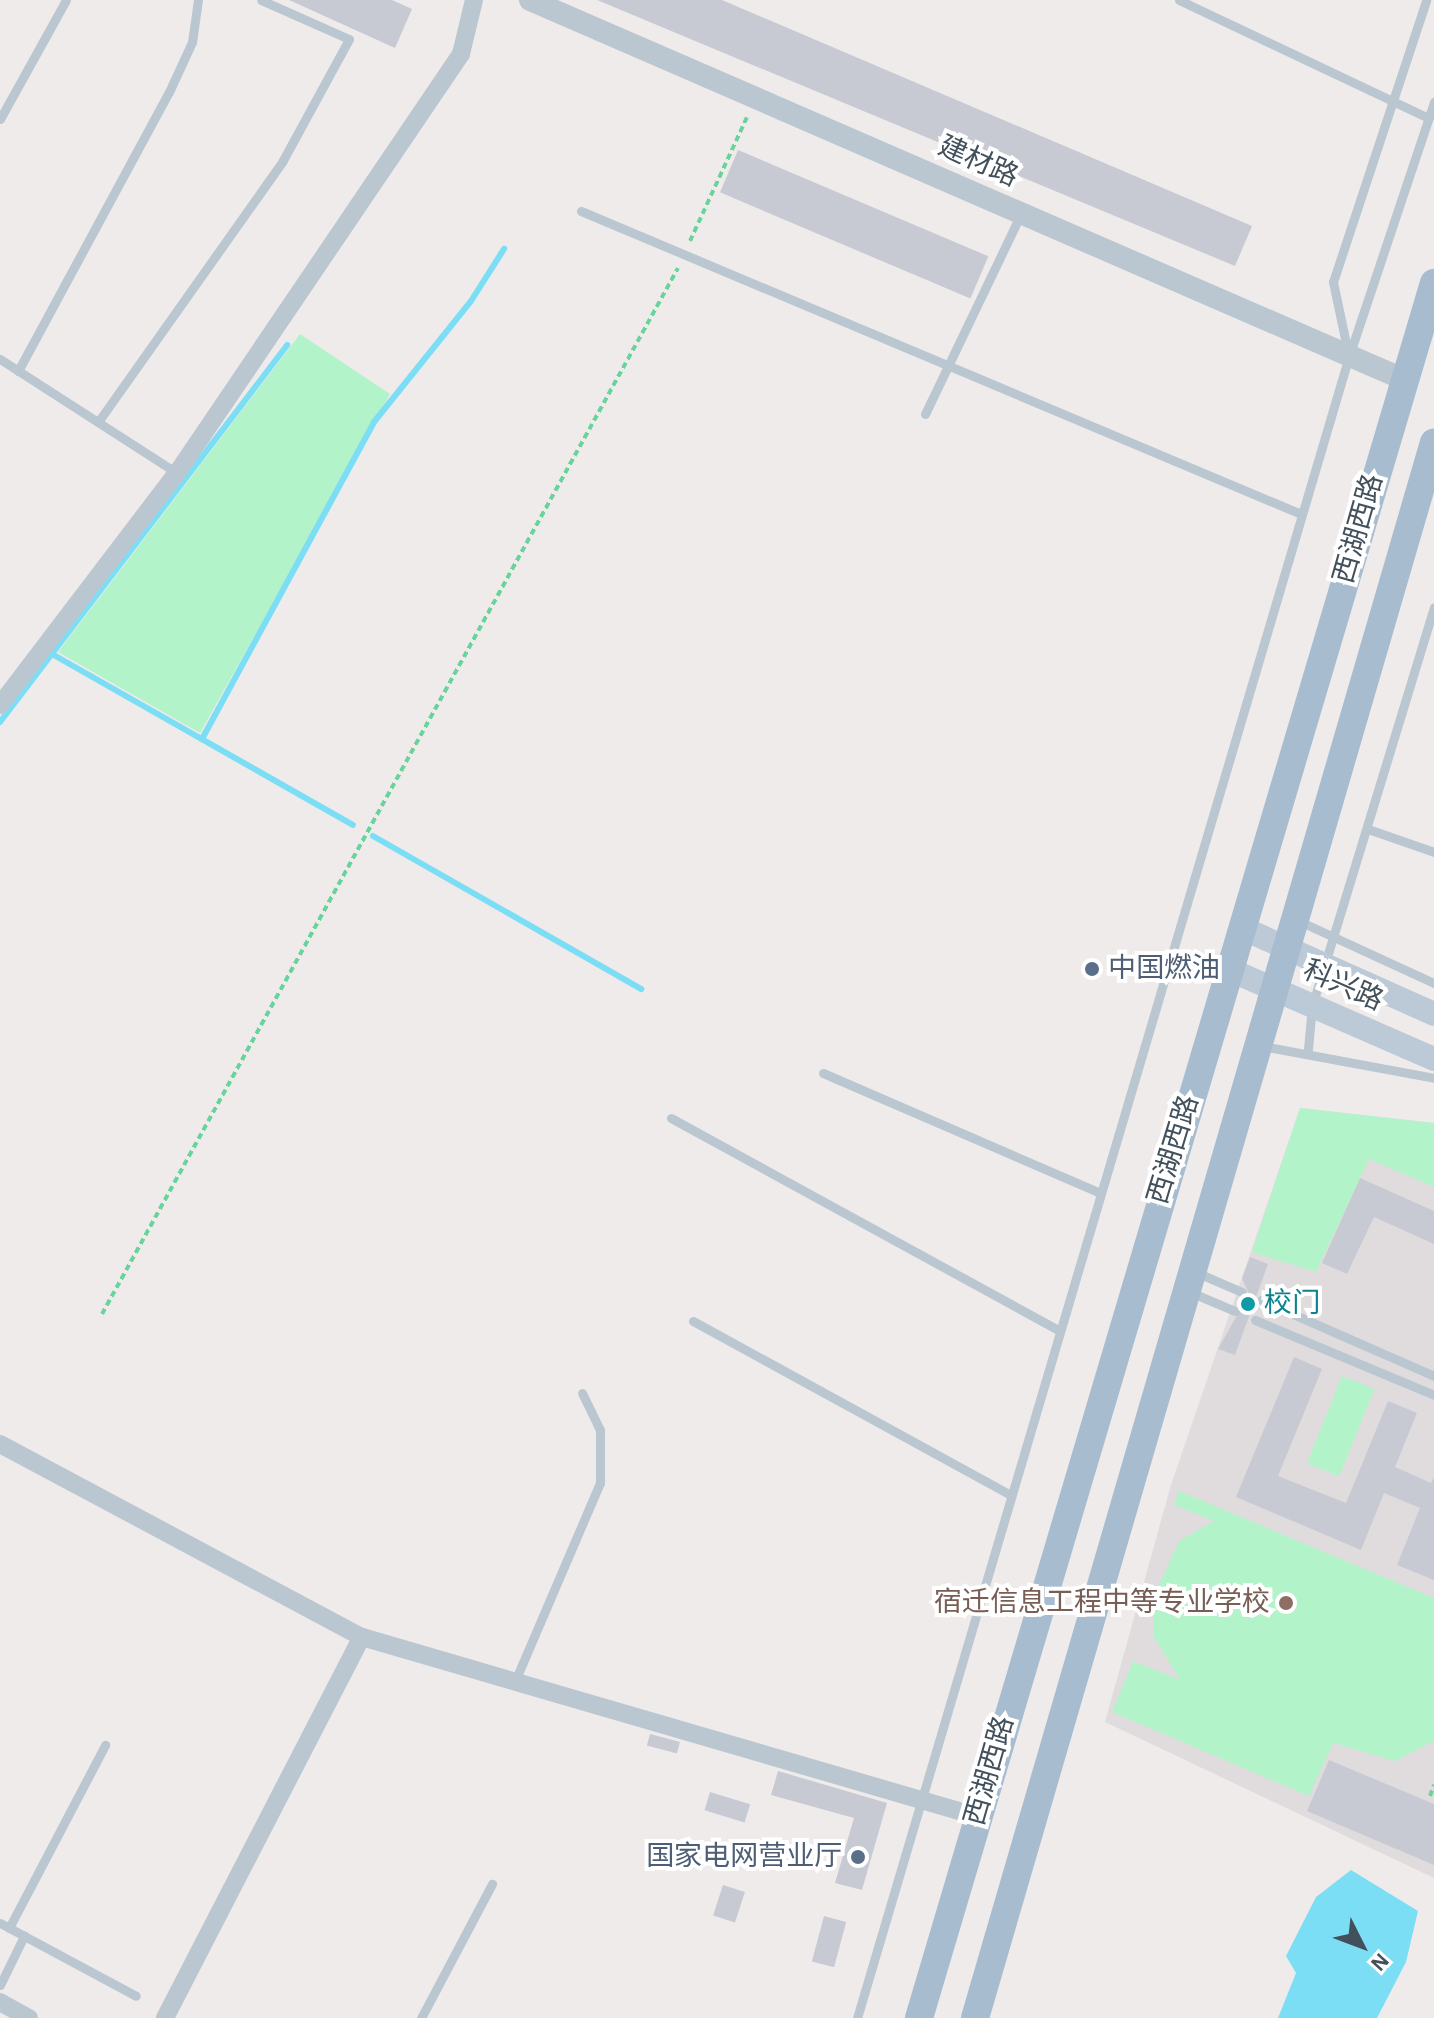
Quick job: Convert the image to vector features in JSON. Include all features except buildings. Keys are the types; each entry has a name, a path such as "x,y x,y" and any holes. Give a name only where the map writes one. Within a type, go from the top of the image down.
{"main road":[{"name":"西湖西路","path":"919,2018 976,1816 1434,283"},
{"name":"西湖西路","path":"975,2018 1434,442"},
{"name":"科兴路","path":"1242,928 1293,934 1327,965 1434,1014"},
{"name":"科兴路","path":"1228,969 1434,1059"}],"street":[{"path":"0,705 177,473 461,54 474,0"},
{"name":"建材路","path":"530,0 1403,379"},
{"path":"0,1444 362,1637 976,1816"},
{"path":"165,2018 362,1637"},
{"path":"0,2002 29,2018"}],"lane":[{"path":"0,119 66,0"},
{"path":"18,371 169,92 192,42 198,0"},
{"path":"98,422 282,162 349,39 261,0"},
{"path":"1179,0 1429,118"},
{"path":"1349,356 1333,282 1426,0"},
{"path":"857,2018 1301,514 1349,356 1434,102"},
{"path":"581,211 1301,514"},
{"path":"925,414 1021,214"},
{"path":"0,359 177,473"},
{"path":"1308,1049 1312,1006 1434,607"},
{"path":"1368,829 1434,852"},
{"path":"1293,934 1335,938 1434,983"},
{"path":"1259,1045 1308,1049 1434,1078"},
{"path":"823,1073 1100,1193"},
{"path":"671,1118 1060,1331"},
{"path":"1190,1281 1242,1292"},
{"path":"1190,1281 1235,1311"},
{"path":"1261,1300 1434,1376"},
{"path":"1255,1320 1434,1395"},
{"path":"693,1321 1011,1495"},
{"path":"515,1681 600,1483 600,1430 582,1393"},
{"path":"105,1745 5,1926 136,1996"},
{"path":"421,2018 492,1884"},
{"path":"0,1985 24,1936"}],"path":[{"path":"102,1314 684,254 756,98"},
{"path":"1430,1796 1434,1785"}],"shaded area":[{"name":"宿迁信息工程中等专业学校","path":"1300,1108 1434,1123 1434,1878 1105,1722 1171,1485"}],"green space":[{"path":"300,334 390,394 200,733 58,652"},
{"path":"1300,1108 1434,1123 1434,1187 1369,1159 1316,1272 1252,1252"},
{"path":"1342,1376 1374,1389 1339,1476 1307,1463"},
{"path":"1179,1491 1434,1598 1434,1741 1395,1761 1333,1743 1309,1796 1112,1712 1133,1661 1180,1680 1154,1637 1153,1599 1179,1541 1214,1521 1174,1505"}],"water":[{"path":"1351,1870 1418,1911 1406,1962 1377,2018 1278,2018 1296,1973 1286,1956 1316,1897"}],"waterway":[{"path":"202,739 374,422 471,301 504,249"},
{"path":"0,722 287,345"},
{"path":"52,654 353,825"},
{"path":"373,836 641,989"}],"place":[{"name":"中国燃油","path":"1092,969"},
{"name":"校门","path":"1248,1304"},
{"name":"宿迁信息工程中等专业学校","path":"1286,1603"},
{"name":"国家电网营业厅","path":"858,1857"}]}
